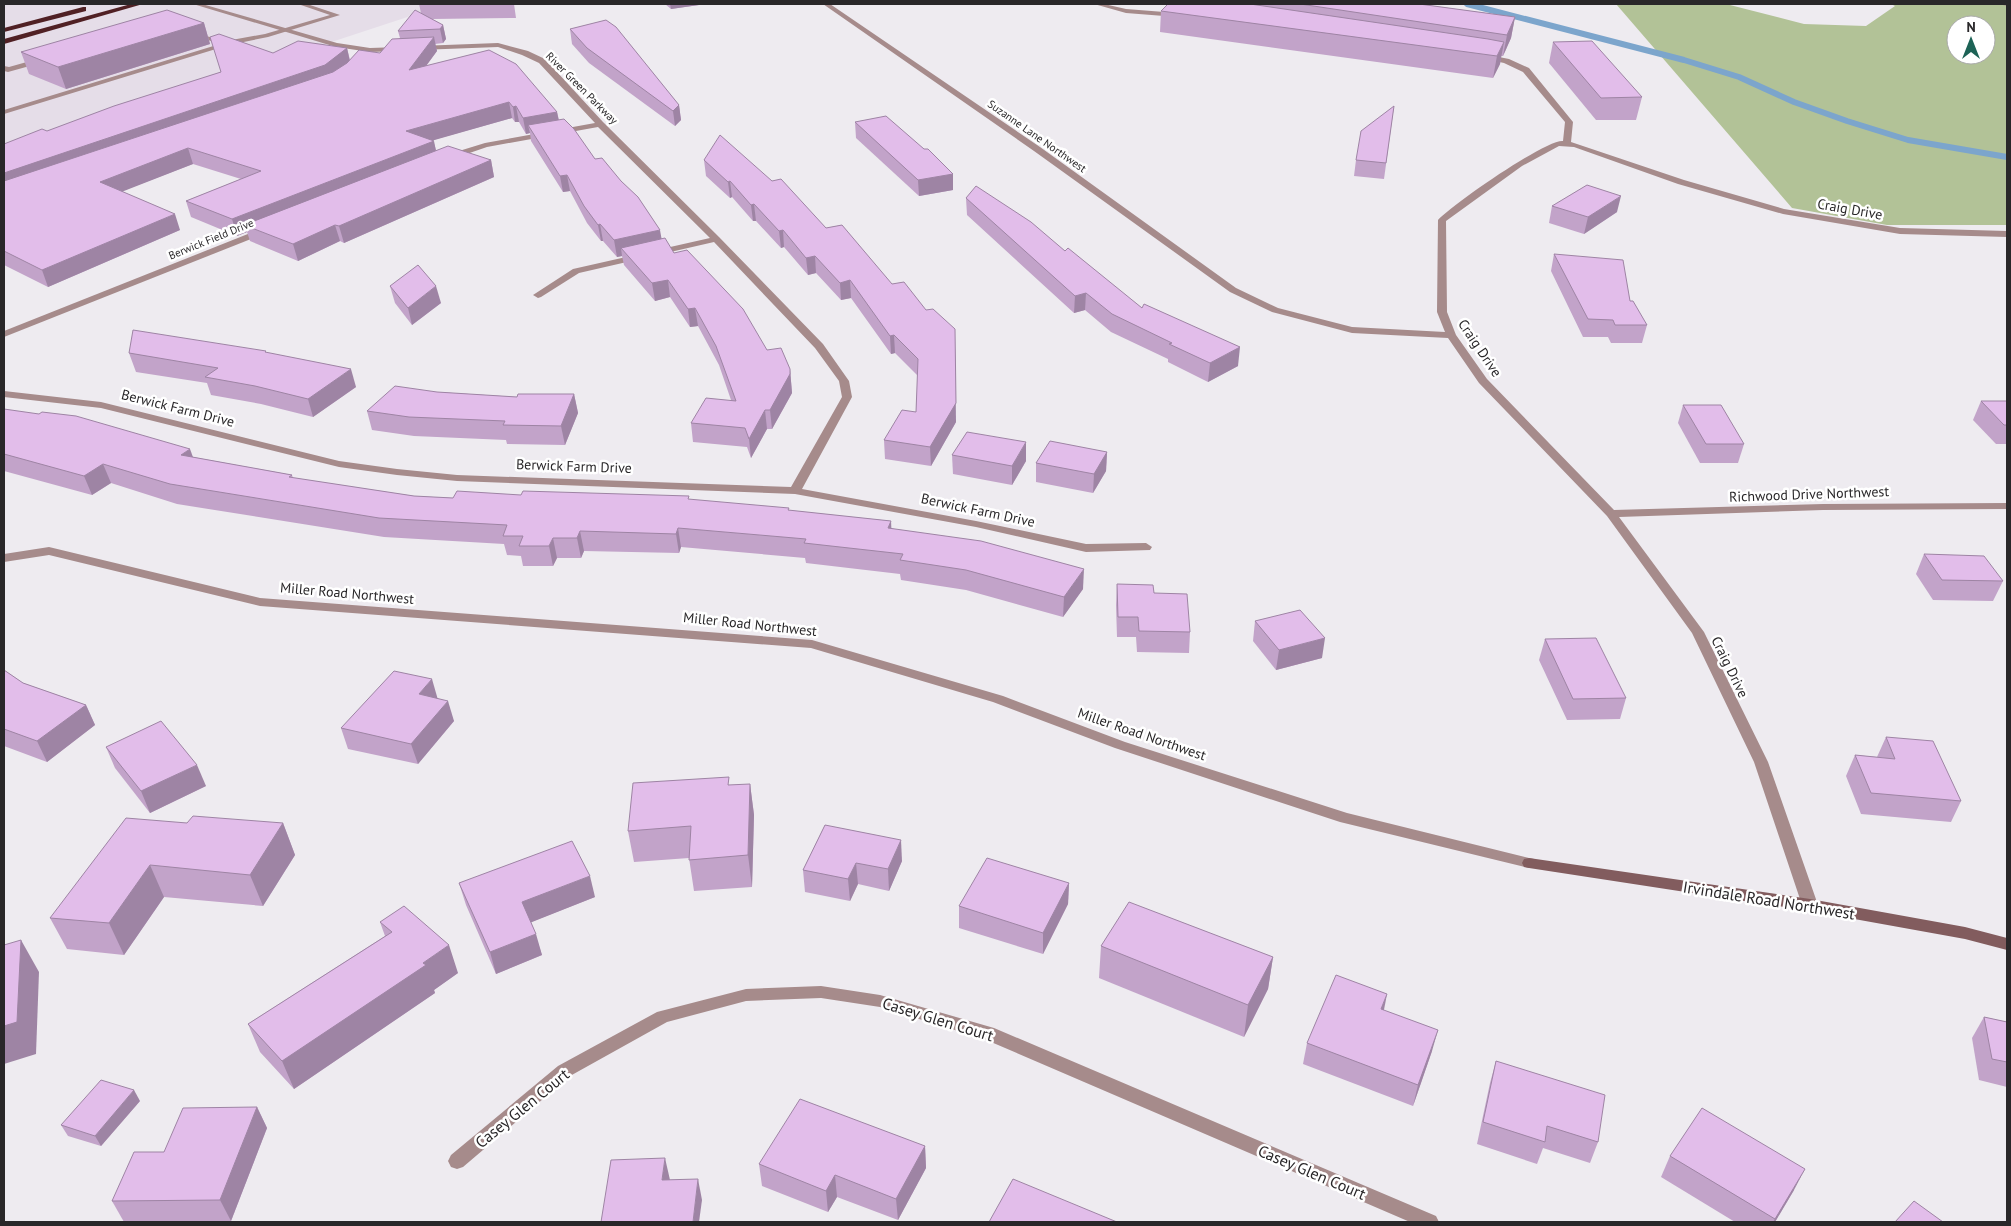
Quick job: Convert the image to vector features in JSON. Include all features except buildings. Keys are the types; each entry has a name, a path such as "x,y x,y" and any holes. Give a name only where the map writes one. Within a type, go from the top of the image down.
{"highway":[{"path":"4,42 139,4"},
{"path":"4,30 95,6"}],"street":[{"name":"River Green Parkway","path":"196,4 367,53 498,45 525,53 542,61 600,124 819,346 844,381 846,397 840,412 795,491"},
{"path":"4,112 226,44 286,30 336,15 301,4"},
{"name":"Suzanne Lane Northwest","path":"826,4 1037,149 1233,290 1275,310 1352,330 1451,335"},
{"path":"1097,4 1126,11 1186,16"},
{"path":"182,30 226,44"},
{"path":"1475,55 1506,61 1526,70 1569,122 1567,144"},
{"path":"5,69 45,59"},
{"path":"436,162 486,145 600,124"},
{"name":"Craig Drive","path":"1810,905 1761,762 1698,632 1611,514 1483,381 1451,335 1442,312 1442,220 1519,164 1558,143 1574,145 1681,182 1783,212 1900,231 2007,234"},
{"name":"Berwick Field Drive","path":"4,334 270,228"},
{"path":"538,295 576,271 716,240"},
{"name":"Berwick Farm Drive","path":"4,394 100,405 339,464 397,472 457,478 795,491 957,520 1086,548 1146,547"},
{"name":"Richwood Drive Northwest","path":"1611,514 1822,507 2007,506"},
{"name":"Miller Road Northwest","path":"4,558 49,551 260,602 812,644 998,698 1120,746 1344,818 1529,864"},
{"name":"Irvindale Road Northwest","path":"1529,864 1810,905 1965,933 2007,944"},
{"name":"Casey Glen Court","path":"457,1161 564,1071 664,1017 746,995 821,992 880,1001 988,1033 1430,1222"}],"shaded area":[{"path":"4,4 447,4 4,150"}],"green space":[{"path":"1616,4 1726,4 1804,24 1866,26 1895,6 1891,4 2007,4 2007,225 1887,225 1792,208"}],"waterway":[{"path":"1467,4 1684,60 1739,77 1794,102 1847,121 1908,140 2007,157"}]}
